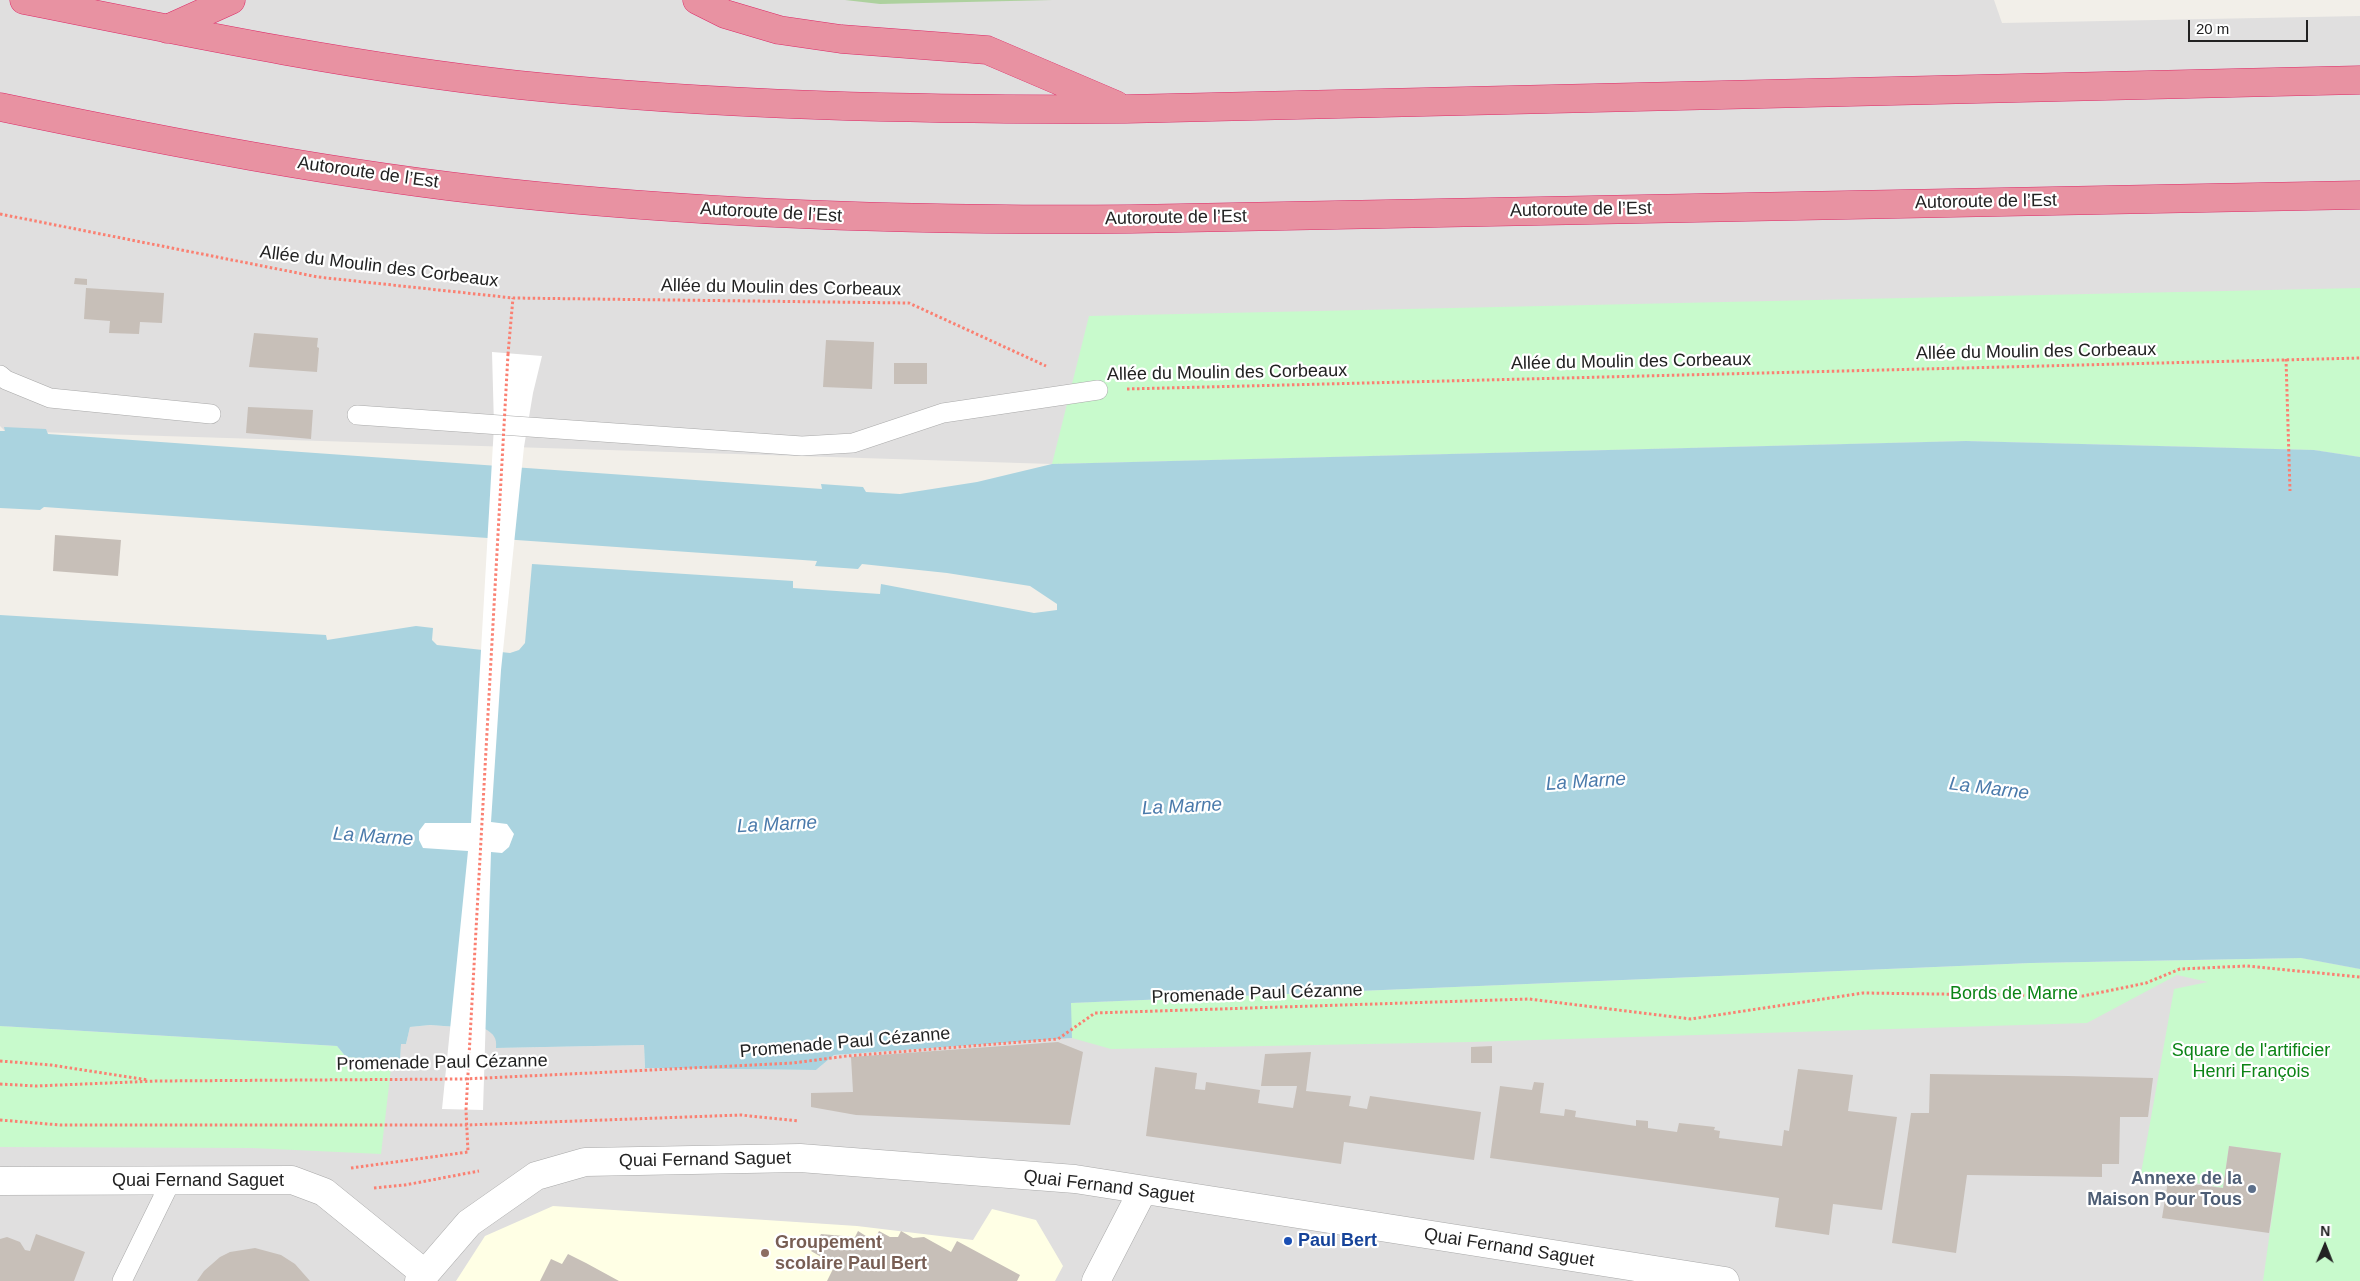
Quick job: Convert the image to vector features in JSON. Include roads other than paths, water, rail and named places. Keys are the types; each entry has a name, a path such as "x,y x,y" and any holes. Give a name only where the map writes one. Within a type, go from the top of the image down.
{"highway":[{"path":"24,0 167,29 365,65 518,85 822,106 974,110 1126,109 2360,80"},
{"path":"167,29 231,0"},
{"path":"697,0 725,14 779,30 840,39 987,50 1126,109"},
{"name":"Autoroute de l’Est","path":"0,107 188,146 506,193 662,207 818,216 974,220 1141,219 2360,195"}],"street":[{"name":"Quai Fernand Saguet","path":"0,1181 292,1180 324,1192 422,1277 469,1223 496,1202 536,1176 585,1162 800,1158 1075,1179 1725,1281"},
{"path":"1096,1281 1143,1190"}],"lane":[{"path":"0,375 6,380 50,398 211,414"},
{"path":"357,414 802,446 853,443 943,413 1098,390"},
{"path":"122,1281 171,1180"}],"water":[{"name":"La Marne","path":"4,427 46,429 48,434 822,489 821,484 863,487 866,492 900,494 977,482 1052,464 1966,441 2314,450 2360,457 2360,969 2301,958 2031,963 1071,1003 1072,1038 834,1055 816,1070 645,1068 644,1045 496,1048 494,1037 485,1029 430,1025 410,1027 406,1044 401,1044 400,1061 346,1057 337,1046 0,1026 0,615 326,635 327,640 416,626 433,628 432,640 437,645 510,653 519,650 525,643 532,564 793,581 793,588 880,594 881,584 1034,613 1057,610 1057,604 1030,586 947,573 862,564 858,569 815,566 817,561 44,507 40,510 0,508 0,431 5,431"}],"place":[{"name":"Annexe de la Maison Pour Tous","path":"2252,1189"},
{"name":"Paul Bert","path":"1288,1241"},
{"name":"Groupement scolaire Paul Bert","path":"765,1253"}],"park label":[{"name":"Bords de Marne","path":"2014,994"},
{"name":"Square de l'artificier Henri François","path":"2251,1061"}]}
